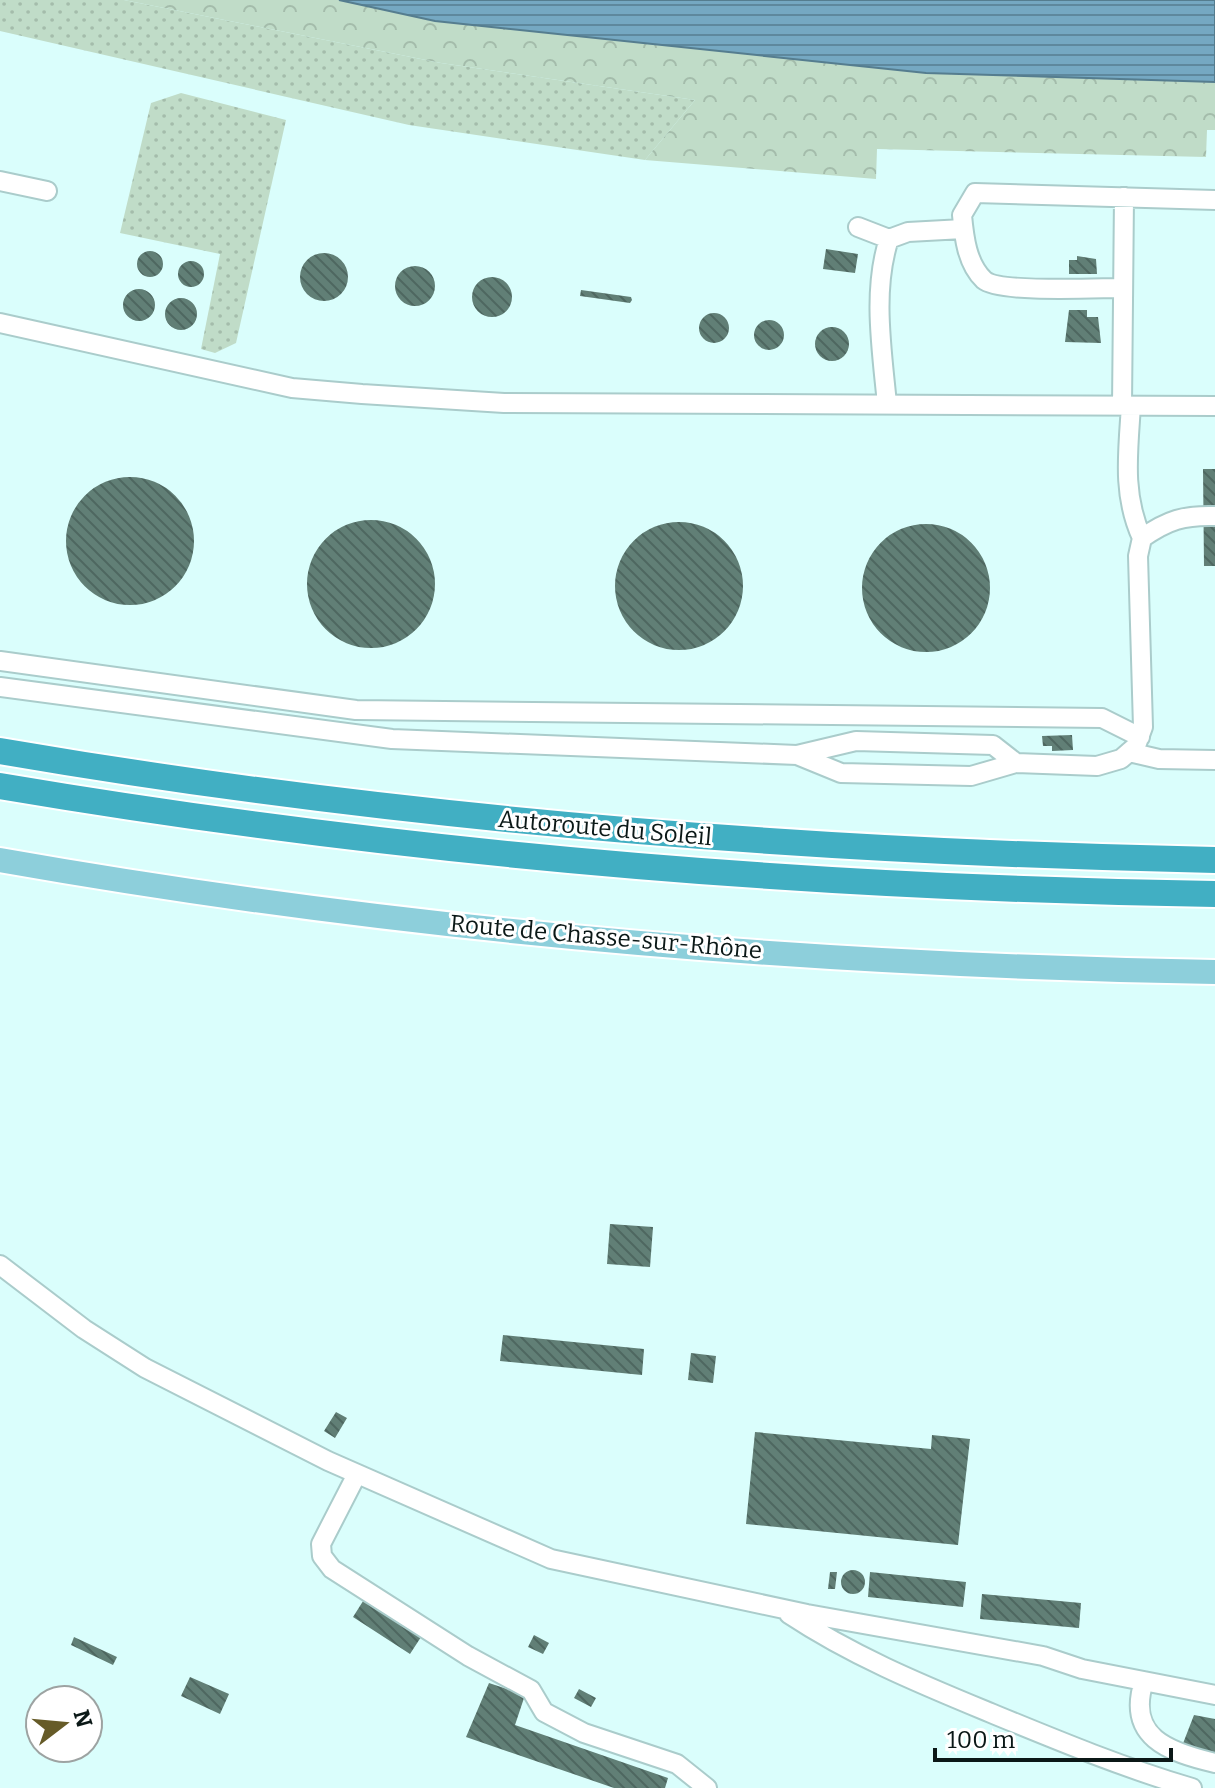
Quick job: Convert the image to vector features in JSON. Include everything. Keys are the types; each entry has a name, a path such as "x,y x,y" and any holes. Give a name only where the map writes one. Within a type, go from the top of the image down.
{"highway":[{"name":"Autoroute du Soleil","path":"0,751 335,800 630,831 923,851 1215,860"},
{"name":"Autoroute du Soleil","path":"0,786 289,829 637,867 925,885 1215,894"}],"main road":[{"name":"Route de Chasse-sur-Rhône","path":"0,860 179,889 571,937 971,965 1215,972"}],"street":[{"path":"0,181 47,191"},
{"path":"1121,288 1007,287 985,282 971,262 962,215 975,193 1215,200"},
{"path":"797,755 841,773 971,776 1016,763 1097,766 1134,744 1143,727 1138,556 1142,538 1131,513 1127,478 1121,288 1124,197"},
{"path":"858,227 889,239 908,232 963,229"},
{"path":"887,404 881,346 881,262 889,239"},
{"path":"0,323 292,388 348,393 504,403 1215,406"},
{"path":"1142,538 1164,522 1184,515 1215,516"},
{"path":"0,661 356,710 1102,718 1134,744 1159,759 1215,760"},
{"path":"0,687 392,739 797,755 856,741 993,745 1016,763"},
{"path":"0,1265 84,1329 145,1368 357,1474 551,1559 780,1608 1043,1656 1082,1669 1215,1695"},
{"path":"357,1474 321,1544 322,1556 332,1569 468,1656 531,1690 544,1712 584,1733 677,1764 707,1788"},
{"path":"780,1608 832,1642 919,1683 1119,1766 1192,1788"},
{"path":"1144,1681 1137,1707 1140,1721 1167,1748 1215,1763"}],"green space":[{"path":"0,0 124,0 441,63 695,100 645,160 409,125 0,31"},
{"path":"124,0 339,0 435,21 926,73 1215,82 1215,130 1207,130 1206,157 877,149 876,179 645,160 695,100 441,63"},
{"path":"181,93 286,120 236,343 215,353 201,349 220,254 120,233 151,103"}],"water":[{"path":"339,0 1215,0 1215,82 926,73 435,21"}],"building":[{"path":"826,249 858,254 855,273 823,269"},
{"path":"150,251 159,255 163,264 159,273 150,277 141,273 137,264 141,255"},
{"path":"324,253 341,260 348,277 341,294 324,301 307,294 300,277 307,260"},
{"path":"1077,256 1096,259 1097,274 1069,274 1069,260 1077,260"},
{"path":"191,261 200,265 204,274 200,283 191,287 182,283 178,274 182,265"},
{"path":"415,266 429,272 435,286 429,300 415,306 401,300 395,286 401,272"},
{"path":"492,277 506,283 512,297 506,311 492,317 478,311 472,297 478,283"},
{"path":"139,289 150,294 155,305 150,316 139,321 128,316 123,305 128,294"},
{"path":"581,290 631,297 632,300 630,303 580,296"},
{"path":"181,298 192,303 197,314 192,325 181,330 170,325 165,314 170,303"},
{"path":"1069,310 1087,310 1087,317 1098,317 1101,343 1065,342"},
{"path":"714,313 725,317 729,328 725,339 714,343 703,339 699,328 703,317"},
{"path":"769,320 780,324 784,335 780,346 769,350 758,346 754,335 758,324"},
{"path":"832,327 844,332 849,344 844,356 832,361 820,356 815,344 820,332"},
{"path":"1203,469 1215,469 1215,566 1204,566"},
{"path":"130,477 155,482 175,496 189,516 194,541 189,566 175,586 155,600 130,605 105,600 85,586 71,566 66,541 71,516 85,496 105,482"},
{"path":"371,520 396,525 416,539 430,559 435,584 430,609 416,629 396,643 371,648 346,643 326,629 312,609 307,584 312,559 326,539 346,525"},
{"path":"679,522 704,527 724,541 738,561 743,586 738,611 724,631 704,645 679,650 654,645 634,631 620,611 615,586 620,561 634,541 654,527"},
{"path":"926,524 951,529 971,543 985,563 990,588 985,613 971,633 951,647 926,652 901,647 881,633 867,613 862,588 867,563 881,543 901,529"},
{"path":"1072,735 1073,750 1052,751 1052,746 1043,746 1042,736"},
{"path":"610,1224 653,1227 650,1267 607,1264"},
{"path":"503,1335 644,1349 642,1375 500,1361"},
{"path":"691,1353 716,1356 713,1383 688,1380"},
{"path":"336,1412 347,1418 335,1438 324,1431"},
{"path":"755,1432 931,1449 932,1435 970,1439 958,1545 746,1524"},
{"path":"853,1570 864,1577 865,1582 858,1593 853,1594 842,1587 841,1582 848,1571"},
{"path":"830,1572 837,1572 835,1589 828,1589"},
{"path":"870,1572 966,1582 963,1607 868,1597"},
{"path":"982,1594 1081,1603 1079,1628 980,1619"},
{"path":"365,1598 423,1634 410,1654 353,1617"},
{"path":"534,1635 549,1643 543,1654 528,1647"},
{"path":"74,1637 117,1657 113,1665 71,1645"},
{"path":"190,1677 229,1694 220,1714 181,1696"},
{"path":"489,1683 525,1695 515,1725 668,1778 665,1788 614,1788 466,1737"},
{"path":"579,1689 596,1698 591,1707 574,1698"},
{"path":"1194,1715 1215,1719 1215,1753 1182,1746"}]}
